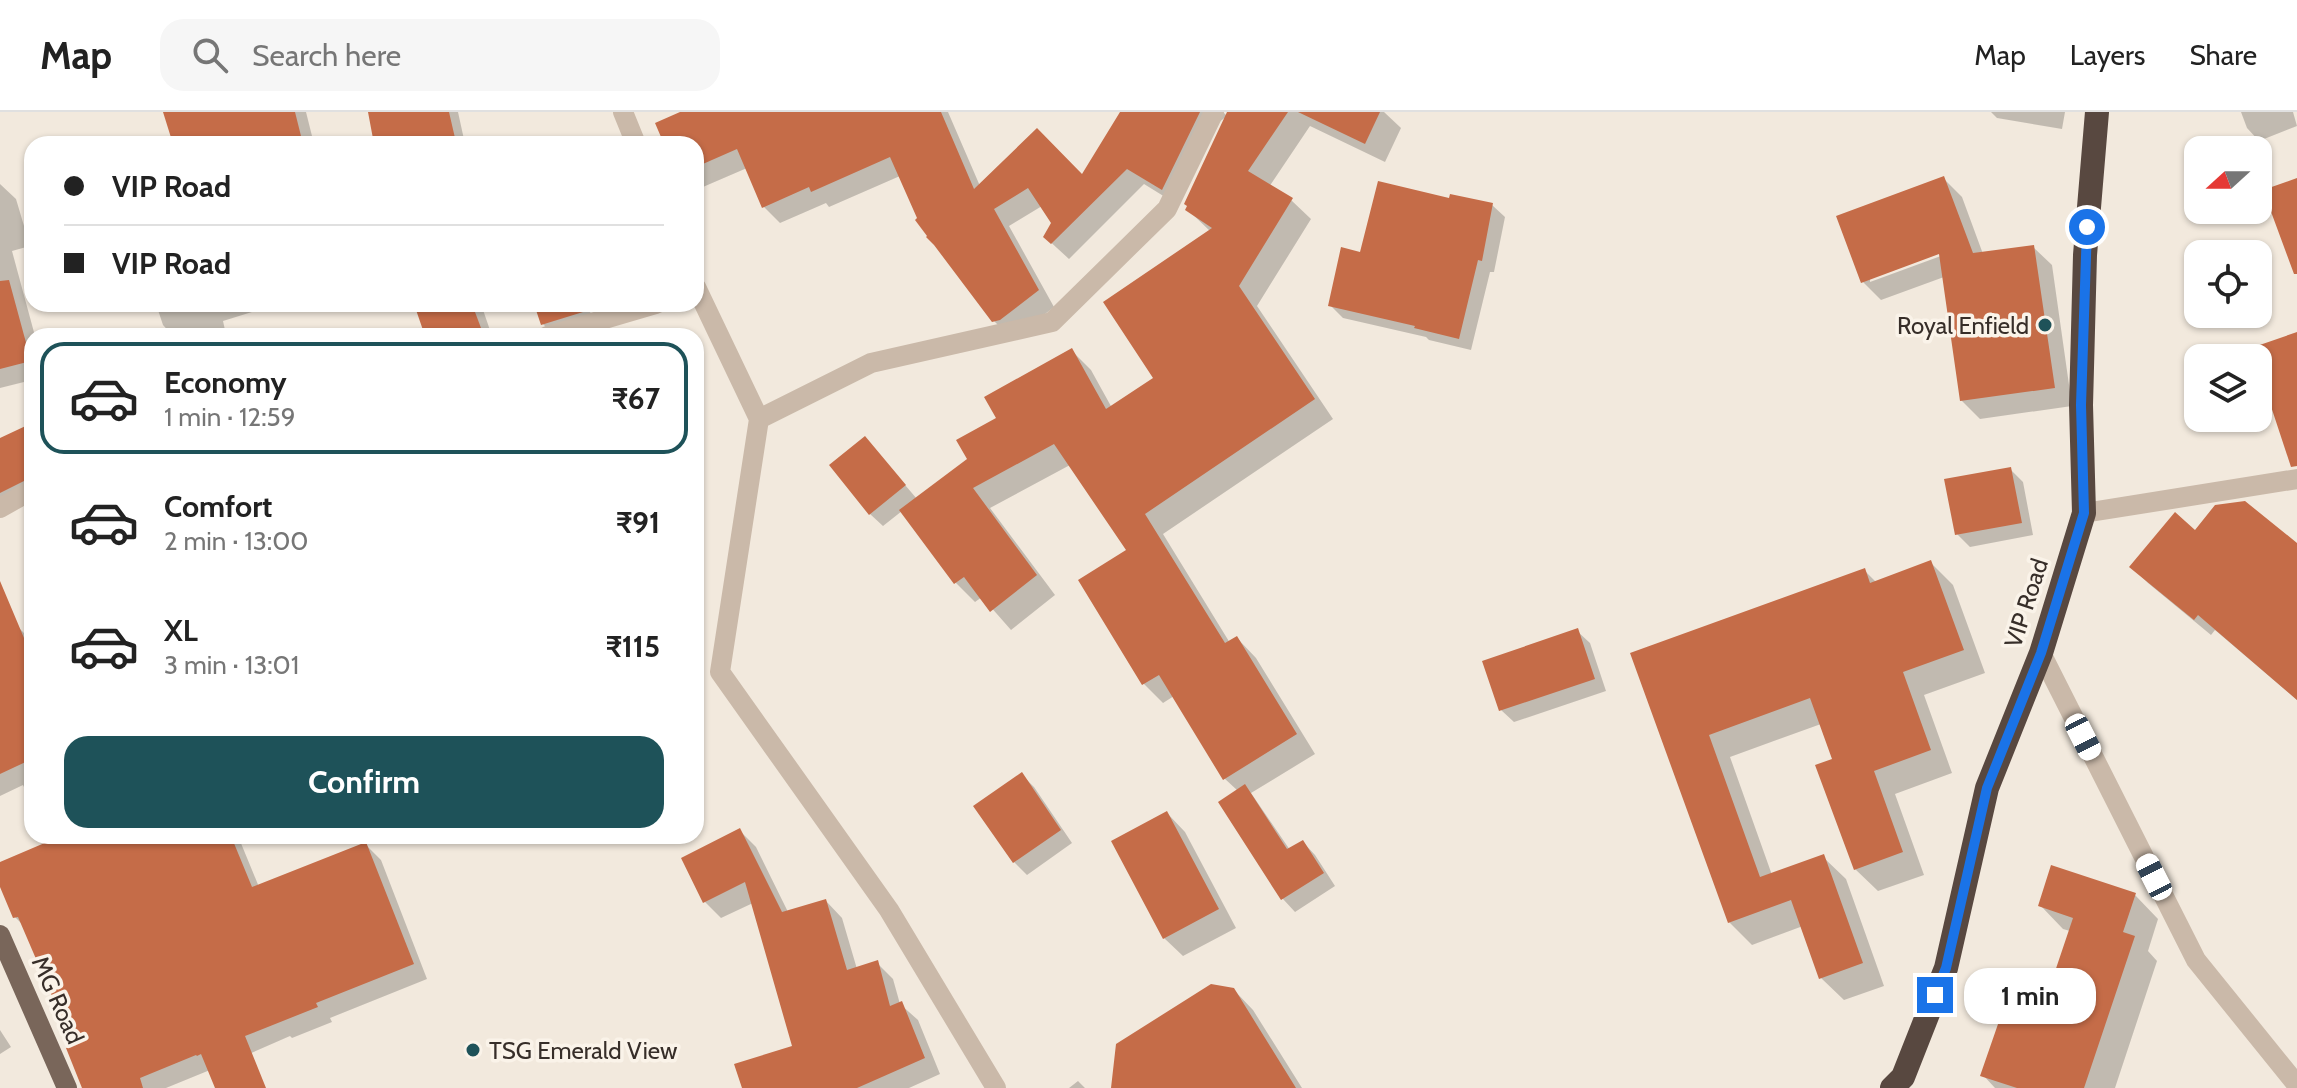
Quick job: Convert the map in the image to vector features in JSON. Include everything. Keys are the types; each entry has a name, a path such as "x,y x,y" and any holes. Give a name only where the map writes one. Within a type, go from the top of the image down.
{"highway":[{"name":"VIP Road","path":"1892,1088 1903,1077 1946,968 1987,788 2041,653 2084,513 2081,405 2085,255 2097,112"}],"main road":[{"name":"MG Road","path":"0,935 67,1088"}],"street":[{"path":"623,112 633,136"},
{"path":"759,419 871,363 1052,322 1167,209 1214,112"},
{"path":"704,305 759,419 720,672 889,910 996,1088"},
{"path":"574,328 629,312"},
{"path":"2084,513 2297,479"},
{"path":"0,508 24,494"},
{"path":"2041,653 2196,960 2297,1085"}],"building":[{"path":"163,112 295,112 301,136 170,136"},
{"path":"368,112 449,112 455,136 372,136"},
{"path":"680,112 941,112 974,189 1037,128 1082,174 1120,112 1200,112 1162,190 1127,169 1051,244 1043,237 1051,223 1028,188 994,209 1039,290 1000,320 992,322 915,220 917,218 890,157 811,192 809,187 762,208 737,149 704,163 704,136 661,136 655,123"},
{"path":"1227,112 1288,112 1248,171 1293,198 1239,286 1315,399 1145,514 1225,643 1237,636 1297,734 1223,780 1159,675 1142,685 1078,580 1126,550 1054,444 973,488 1037,575 990,612 964,577 954,584 899,510 967,459 956,440 996,418 984,397 1072,348 1106,409 1153,378 1103,302 1212,228 1185,210 1187,206 1184,204"},
{"path":"1298,112 1380,112 1365,144"},
{"path":"1944,176 1973,253 2034,245 2055,388 1960,401 1939,254 1861,283 1836,216"},
{"path":"2297,178 2297,274 2294,274 2272,214 2272,187"},
{"path":"1378,181 1449,198 1450,194 1493,203 1482,261 1478,260 1459,339 1328,306 1341,247 1360,252"},
{"path":"9,280 24,335 24,363 0,369 0,281"},
{"path":"417,312 475,312 481,328 422,328"},
{"path":"537,312 583,312 541,325"},
{"path":"2297,332 2297,466 2291,467 2272,409 2272,344 2262,344"},
{"path":"24,427 24,481 0,493 0,438"},
{"path":"865,436 906,485 869,515 829,465"},
{"path":"2011,467 2022,523 1955,535 1944,479"},
{"path":"2245,501 2297,543 2297,700 2198,615 2194,620 2129,567 2175,512 2195,530 2215,505"},
{"path":"1931,560 1964,650 1903,672 1931,750 1874,771 1903,852 1854,870 1815,765 1832,759 1810,698 1709,735 1760,877 1824,854 1863,963 1819,979 1791,900 1728,923 1630,653 1865,568 1870,583"},
{"path":"0,581 24,638 24,763 0,774"},
{"path":"1578,628 1595,679 1499,711 1482,661"},
{"path":"1022,772 1061,830 1013,863 973,806"},
{"path":"1245,784 1287,849 1303,840 1324,873 1281,900 1218,802"},
{"path":"1167,811 1219,909 1163,939 1111,841"},
{"path":"740,828 782,912 826,899 847,970 878,960 890,1006 902,1001 925,1058 857,1088 742,1088 734,1064 792,1046 745,882 703,903 681,858"},
{"path":"42,844 234,844 252,887 367,844 414,964 316,1003 318,1007 245,1036 266,1088 215,1088 201,1054 140,1078 143,1088 82,1088 66,1048 73,1045 18,917 13,918 0,887 0,862"},
{"path":"2051,865 2136,893 2123,932 2135,936 2084,1088 2017,1088 1980,1076 2006,1001 2041,1013 2073,918 2038,906"},
{"path":"1211,984 1234,988 1296,1088 1111,1088 1116,1044"}],"place":[{"name":"Royal Enfield","path":"2045,325"},
{"name":"TSG Emerald View","path":"473,1050"}],"route":[{"path":"1935,995 1946,968 1987,788 2041,653 2084,513 2081,405 2087,227"}]}
